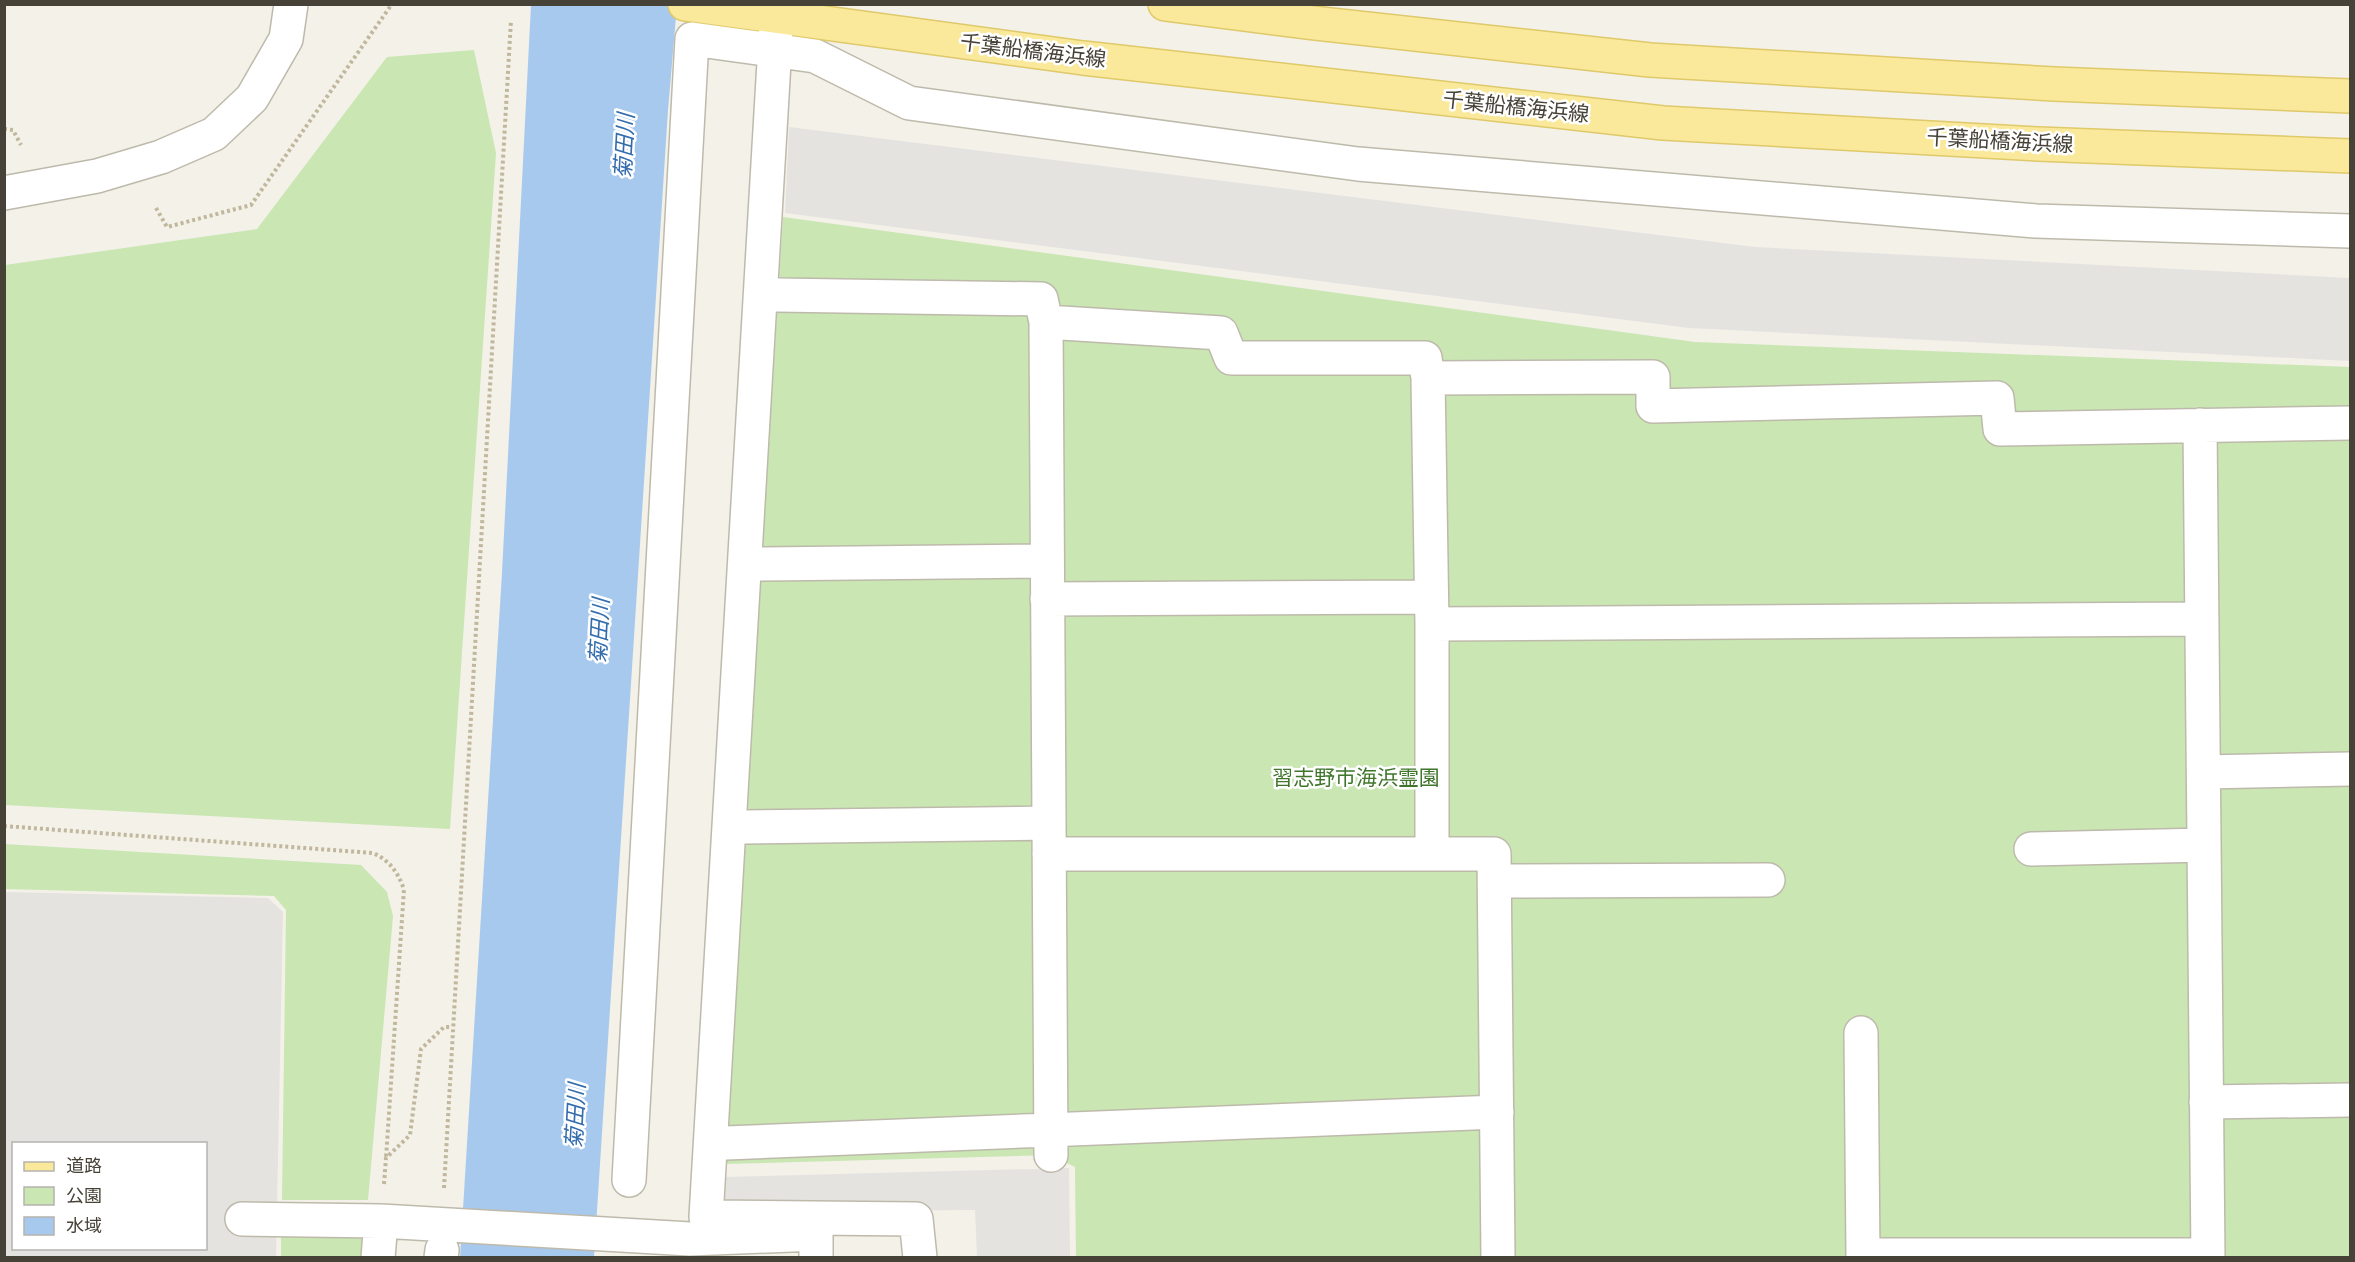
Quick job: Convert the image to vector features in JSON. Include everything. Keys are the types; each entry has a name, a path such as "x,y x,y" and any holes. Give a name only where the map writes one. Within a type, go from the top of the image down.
{"main road":[{"path":"1164,4 1326,25 1650,60 2043,83 2350,96"},
{"name":"千葉船橋海浜線","path":"688,5 1083,58 1663,123 2038,144 2350,156"}],"street":[{"path":"4,193 97,176 161,157 214,134 252,98 286,39 291,4"},
{"path":"776,17 706,1217 916,1219 920,1257"},
{"path":"629,1180 692,39 815,56 909,103 1358,164 2036,220 2350,231"},
{"path":"778,295 1041,299 1046,322 1051,1143"},
{"path":"1046,322 1221,333 1231,358 1425,358 1428,378 1432,854"},
{"path":"1428,378 1653,377 1653,406 1997,398 2000,429 2350,423"},
{"path":"1861,1034 1863,1256 2208,1256 2200,425"},
{"path":"762,564 1047,561"},
{"path":"1047,599 1431,610 2202,619"},
{"path":"2204,772 2350,769"},
{"path":"745,827 1432,854 1494,854 1498,1257"},
{"path":"2031,849 2204,845"},
{"path":"1495,881 1768,879"},
{"path":"2206,1102 2350,1101"},
{"path":"726,1143 1051,1143 1497,1112"},
{"path":"242,1219 394,1222 706,1245 816,1234 816,1257"},
{"path":"378,1257 394,1222"}],"path":[{"path":"156,208 167,227 250,205 392,4"},
{"path":"444,1198 511,20"},
{"path":"4,129 13,130 21,145"},
{"path":"4,826 373,853 385,858 398,873 404,889 386,1158 394,1222"},
{"path":"386,1158 410,1136 421,1049 444,1027 452,1027"}],"green space":[{"path":"474,50 496,153 450,829 5,805 5,265 257,229 387,57"},
{"name":"習志野市海浜霊園","path":"783,217 1695,342 2350,367 2350,1257 1076,1257 1075,1167 1051,1155 724,1164"},
{"path":"4,844 361,865 387,892 393,916 368,1200 282,1200 286,910 274,896 5,889"},
{"path":"281,1229 370,1230 369,1257 281,1258"}],"shaded area":[{"path":"789,127 1755,247 2350,278 2350,361 1689,328 785,213"},
{"path":"5,892 268,898 283,912 276,1257 5,1258"},
{"path":"1069,1168 1070,1257 977,1257 975,1210 721,1212 723,1177"}],"water":[{"name":"菊田川","path":"531,5 677,5 668,110 594,1257 460,1258 502,573"}]}
